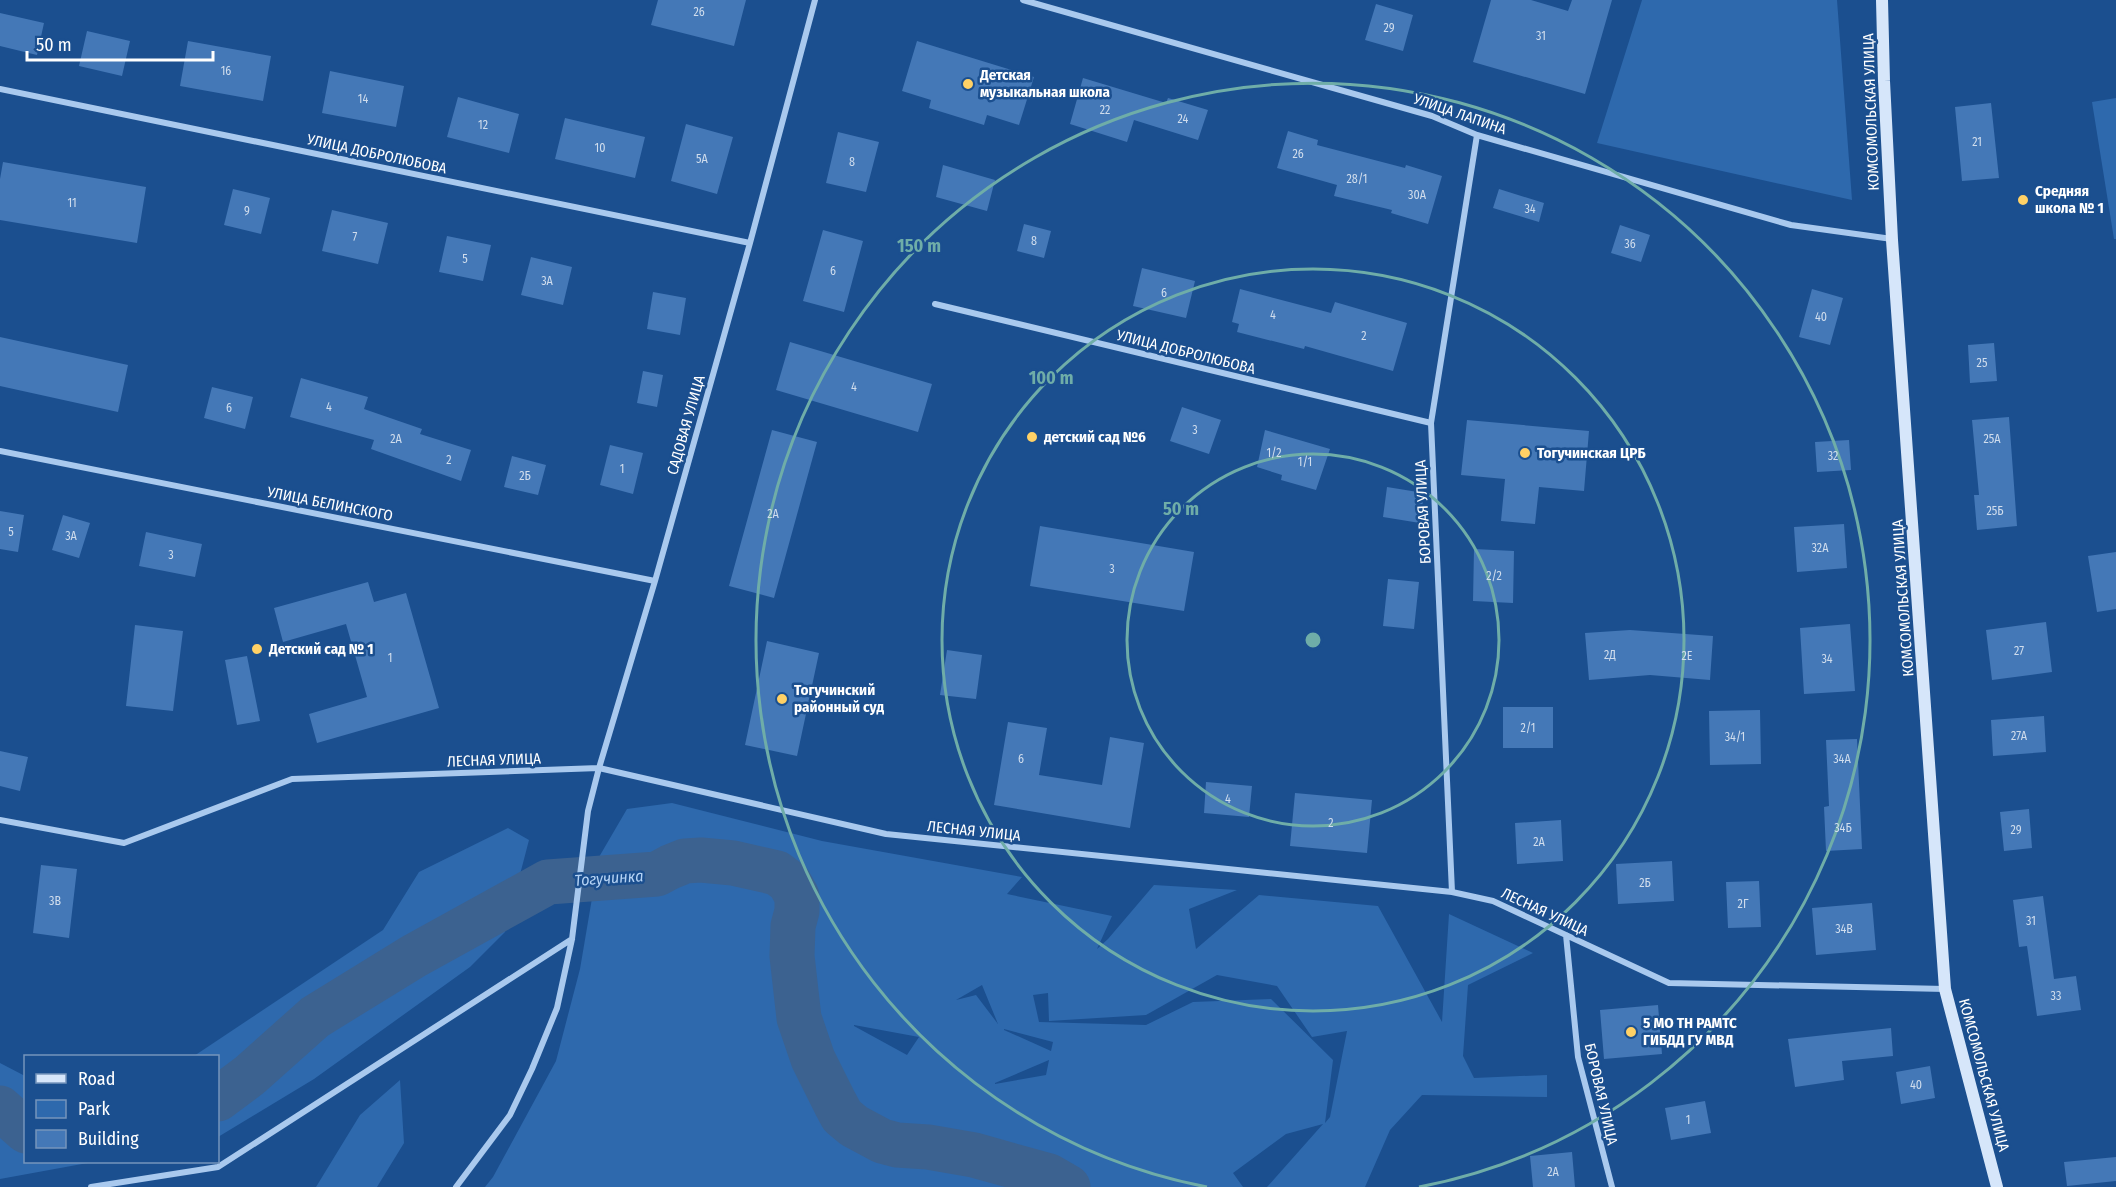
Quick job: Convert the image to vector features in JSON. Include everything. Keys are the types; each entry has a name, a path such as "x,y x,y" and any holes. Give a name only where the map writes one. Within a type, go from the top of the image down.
{"main road":[{"name":"КОМСОМОЛЬСКАЯ УЛИЦА","path":"1882,0 1892,240 1946,988 1998,1187"}],"street":[{"name":"САДОВАЯ УЛИЦА","path":"456,1187 510,1115 557,1008 572,939 581,857 598,768 655,581 750,243 815,0"},
{"name":"УЛИЦА ЛАПИНА","path":"1023,0 1432,116 1477,135 1791,225 1892,240"},
{"name":"УЛИЦА ДОБРОЛЮБОВА","path":"0,89 750,243"},
{"name":"БОРОВАЯ УЛИЦА","path":"1452,892 1431,423 1477,135"},
{"name":"УЛИЦА ДОБРОЛЮБОВА","path":"935,304 1431,423"},
{"name":"УЛИЦА БЕЛИНСКОГО","path":"0,451 655,581"},
{"name":"ЛЕСНАЯ УЛИЦА","path":"0,820 124,843 292,779 598,768 886,834 1452,892 1493,901 1670,982 1946,988"},
{"name":"БОРОВАЯ УЛИЦА","path":"1566,935 1578,1057 1612,1187"},
{"path":"91,1187 218,1167 572,939"}],"green space":[{"path":"1642,0 1837,0 1852,200 1597,143"},
{"path":"2116,98 2116,239 2114,239 2092,102"},
{"path":"672,803 822,841 1022,877 1007,894 1112,916 1097,949 1154,885 1237,890 1189,909 1196,949 1259,895 1378,906 1442,1022 1449,914 1533,953 1468,985 1463,1056 1474,1078 1547,1075 1547,1097 1422,1095 1390,1130 1365,1187 1267,1187 1323,1124 1286,1134 1233,1173 1243,1187 485,1187 493,1177 556,1061 580,969 599,857 627,809","holes":["1217,975 1277,986 1312,1037 1347,1031 1330,1117 1325,1123 1333,1060 1271,999 1193,1002 1146,1025 1039,1022 1033,995 1048,993 1049,1021 1146,1015","982,985 998,1024 976,995 956,1000","854,1025 919,1037 907,1055 854,1026","1004,1030 1053,1042 1051,1051","1049,1060 1046,1075 995,1083"]},
{"path":"508,828 529,840 505,932 470,967 314,1079 219,1136 219,1055 196,1055 383,930 419,872"},
{"path":"0,1063 24,1075 24,1163 88,1163 0,1179"},
{"path":"400,1080 404,1143 377,1187 316,1187 360,1115"}],"building":[{"path":"658,0 746,0 734,46 651,25"},
{"path":"1491,0 1531,0 1568,11 1572,0 1612,0 1585,94 1473,62"},
{"path":"1376,4 1413,15 1403,51 1365,40"},
{"path":"0,13 44,23 37,55 0,46"},
{"path":"87,31 130,41 122,76 79,66"},
{"path":"188,41 271,56 263,101 180,86"},
{"name":"Детская музыкальная школа","path":"917,41 1034,77 1019,125 987,115 984,125 929,108 931,100 902,91"},
{"path":"330,71 404,86 396,127 322,113"},
{"path":"1083,78 1166,103 1168,98 1208,110 1198,140 1134,120 1127,142 1070,124"},
{"path":"458,97 519,114 509,153 447,137"},
{"path":"1991,103 1999,178 1962,181 1955,107"},
{"path":"565,118 645,137 635,178 555,159"},
{"path":"686,124 733,137 717,194 671,181"},
{"path":"1288,131 1318,140 1317,145 1405,168 1406,165 1442,176 1428,224 1391,213 1392,210 1334,196 1337,185 1277,168"},
{"path":"838,132 879,142 866,192 826,183"},
{"path":"3,162 146,187 137,243 0,220 0,179"},
{"path":"943,165 995,180 987,211 936,197"},
{"path":"233,189 270,198 261,234 224,225"},
{"path":"1499,189 1544,203 1539,222 1493,208"},
{"path":"332,210 388,223 378,264 322,251"},
{"path":"1024,224 1051,231 1044,258 1017,251"},
{"path":"1620,225 1650,235 1641,262 1611,253"},
{"path":"823,230 863,241 844,312 803,301"},
{"path":"447,236 491,245 483,281 439,272"},
{"path":"531,257 572,267 563,305 521,295"},
{"path":"1142,268 1195,281 1186,318 1133,306"},
{"path":"1240,289 1331,313 1335,302 1407,323 1393,371 1305,346 1304,349 1237,332 1239,324 1232,322"},
{"path":"1812,289 1843,298 1830,345 1799,337"},
{"path":"653,292 686,298 680,335 647,329"},
{"path":"0,337 128,365 118,412 0,386"},
{"path":"790,342 932,384 918,432 776,390"},
{"path":"1994,343 1997,381 1970,383 1968,345"},
{"path":"643,371 663,375 657,407 637,403"},
{"path":"301,378 368,397 364,409 422,429 420,434 471,450 461,481 371,449 374,440 290,417"},
{"path":"212,387 253,397 245,429 204,418"},
{"path":"1182,407 1221,420 1209,454 1170,441"},
{"path":"2009,417 2017,526 1977,530 1974,495 1979,495 1972,420"},
{"name":"Тогучинская ЦРБ","path":"1467,420 1589,431 1584,491 1539,487 1535,524 1501,521 1505,479 1461,475"},
{"path":"772,430 817,442 774,598 729,586"},
{"path":"1265,430 1330,449 1316,490 1281,480 1282,475 1257,467"},
{"path":"1849,440 1851,470 1817,472 1815,442"},
{"path":"610,445 643,453 633,494 600,485"},
{"path":"512,456 546,465 538,495 504,487"},
{"path":"1387,487 1424,493 1420,523 1383,517"},
{"path":"0,511 24,515 18,552 0,549"},
{"path":"63,515 90,523 79,558 52,550"},
{"path":"1844,524 1847,568 1797,572 1794,527"},
{"path":"1040,526 1194,552 1184,611 1030,586"},
{"path":"146,532 202,544 195,577 139,566"},
{"path":"1474,549 1514,551 1513,603 1473,601"},
{"path":"2116,552 2116,609 2097,612 2088,556"},
{"path":"1388,579 1419,582 1414,629 1383,626"},
{"path":"368,582 374,602 406,593 439,708 317,743 309,714 367,697 346,624 283,642 274,608"},
{"path":"2046,622 2052,672 1992,680 1986,630"},
{"path":"1850,624 1855,691 1804,694 1800,628"},
{"path":"135,625 183,631 173,711 126,706"},
{"path":"1630,630 1713,636 1710,680 1650,675 1589,680 1585,633"},
{"name":"Тогучинский районный суд","path":"767,641 819,653 797,756 745,745"},
{"path":"947,650 982,655 976,699 940,695"},
{"path":"247,656 260,721 237,725 225,660"},
{"path":"1503,707 1553,707 1553,748 1503,748"},
{"path":"1760,710 1761,764 1710,765 1709,711"},
{"path":"2044,716 2046,752 1993,756 1991,720"},
{"path":"1008,722 1047,728 1039,775 1102,785 1110,737 1144,743 1130,828 994,805"},
{"path":"1857,739 1862,849 1826,851 1824,807 1829,806 1826,740"},
{"path":"0,751 28,757 20,791 0,786"},
{"path":"1206,782 1252,786 1249,817 1204,813"},
{"path":"1295,793 1372,800 1367,853 1290,846"},
{"path":"2029,809 2032,848 2004,851 2000,812"},
{"path":"1561,820 1563,861 1517,864 1515,823"},
{"path":"1672,861 1674,901 1618,904 1616,864"},
{"path":"41,865 77,869 69,938 33,933"},
{"path":"1759,881 1761,927 1728,928 1726,882"},
{"path":"2043,896 2054,979 2076,976 2081,1010 2037,1016 2027,946 2019,947 2013,900"},
{"path":"1872,903 1876,950 1816,955 1812,908"},
{"name":"5 МО ТН РАМТС ГИБДД ГУ МВД","path":"1658,1005 1662,1054 1604,1059 1600,1010"},
{"path":"1891,1028 1893,1056 1842,1061 1844,1080 1795,1087 1788,1039"},
{"path":"1930,1066 1935,1098 1901,1104 1896,1072"},
{"path":"1705,1101 1711,1133 1671,1140 1665,1108"},
{"path":"1572,1152 1575,1187 1533,1187 1530,1156"},
{"path":"2116,1157 2116,1181 2067,1186 2064,1162"}],"waterway":[{"name":"Тогучинка","path":"219,1098 250,1075 315,1017 414,956 548,882 657,874 685,861 733,863 777,873 789,882 797,896 792,956 799,1018 813,1059 842,1116 854,1126 882,1141 974,1155 1049,1176 1068,1187"},
{"name":"Тогучинка","path":"0,1108 24,1129"}],"place":[{"name":"Детская музыкальная школа","path":"968,84"},
{"name":"Средняя школа № 1","path":"2023,200"},
{"name":"детский сад №6","path":"1032,437"},
{"name":"Тогучинская ЦРБ","path":"1525,453"},
{"name":"Детский сад № 1","path":"257,649"},
{"name":"Тогучинский районный суд","path":"782,699"},
{"name":"5 МО ТН РАМТС ГИБДД ГУ МВД","path":"1631,1032"}]}
